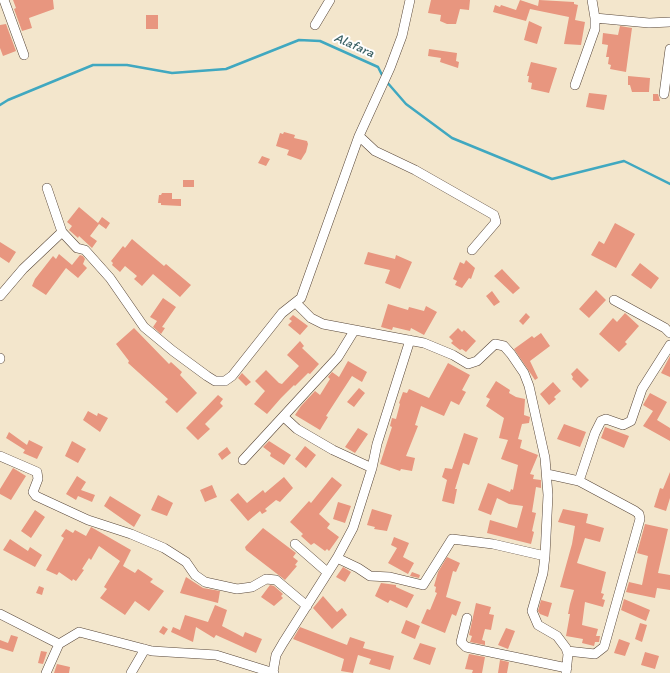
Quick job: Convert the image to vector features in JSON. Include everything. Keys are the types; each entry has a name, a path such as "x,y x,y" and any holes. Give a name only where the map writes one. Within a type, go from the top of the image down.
{"street":[{"path":"4,0 24,55"},
{"path":"315,25 330,0"},
{"path":"47,188 62,232 77,248 86,250 110,278 144,326 173,352 215,381 226,381 232,376 282,313 296,303 300,298 359,136 390,68 402,36 410,0"},
{"path":"575,85 595,29 592,0"},
{"path":"595,18 649,23 670,22"},
{"path":"664,94 670,49"},
{"path":"359,136 375,151 415,170 494,215 496,222 472,250"},
{"path":"0,296 22,270 62,232"},
{"path":"614,300 664,328 670,333"},
{"path":"296,303 311,318 323,324 354,331 410,340 439,349 468,364 477,361 495,344 504,346 524,373 530,386 540,428 548,495 543,573 532,611 538,625 557,636 567,651 566,670 466,647 461,642 467,618"},
{"path":"243,460 338,357 354,331"},
{"path":"46,673 59,644 79,632 145,649 216,656 273,672 276,655 337,558 353,528 372,468 377,444 410,340"},
{"path":"580,481 595,433 601,421 606,419 623,425 631,421 642,389 670,345"},
{"path":"284,417 298,429 333,450 372,468"},
{"path":"0,456 37,472 38,479 33,492 36,496 88,520 131,534 164,548 186,562 195,575 205,582 236,589 252,587 266,579 276,580 306,606"},
{"path":"546,474 580,481 635,511 639,514 640,519 604,647 595,654 567,651"},
{"path":"337,558 358,568 370,576 390,577 423,585 452,539 493,544 545,556"},
{"path":"295,544 327,572"},
{"path":"0,614 59,644"},
{"path":"131,673 145,649"}],"building":[{"path":"13,0 53,0 54,9 29,18 32,28 22,31 14,9 16,8"},
{"path":"431,0 470,0 469,10 460,9 456,24 447,24 440,21 441,15 428,13"},
{"path":"520,0 538,6 539,0 574,2 574,4 578,5 575,20 585,22 581,45 564,44 569,17 530,9 526,21 493,12 495,5 500,7 501,5 516,10"},
{"path":"146,15 158,15 158,29 146,29"},
{"path":"529,21 542,27 537,44 524,40"},
{"path":"6,24 16,51 3,56 0,48 0,25"},
{"path":"620,26 632,28 626,72 610,69 611,65 608,64 609,57 606,57 608,45 602,44 603,33 618,35"},
{"path":"429,49 457,53 456,61 459,62 458,68 440,62 441,58 428,56"},
{"path":"531,62 557,68 549,93 531,89 532,83 528,82 529,76 527,76"},
{"path":"628,76 650,78 649,92 632,92 630,85 628,85"},
{"path":"589,93 607,95 604,110 586,107"},
{"path":"653,94 658,94 660,101 653,101"},
{"path":"284,132 295,135 294,138 307,141 308,144 306,152 301,160 287,155 289,150 276,146 280,133 283,134"},
{"path":"262,156 270,159 266,166 258,163"},
{"path":"183,180 194,180 194,187 183,187"},
{"path":"162,193 172,193 172,199 181,199 181,206 161,205 161,203 158,203 159,195"},
{"path":"79,207 98,223 102,217 110,223 106,229 99,224 90,236 97,241 92,248 79,236 78,238 69,230 72,226 67,222"},
{"path":"615,223 635,234 616,268 591,255 599,241 604,244"},
{"path":"132,239 164,266 166,264 191,285 180,297 153,274 142,286 134,279 137,276 125,266 120,272 112,265 113,263 111,261 123,246 125,248"},
{"path":"0,242 16,252 9,263 0,257"},
{"path":"368,252 395,259 396,255 412,262 400,289 385,283 390,270 364,264"},
{"path":"59,254 72,265 80,255 83,256 85,259 83,264 87,268 78,278 66,268 46,295 32,286 35,279 53,256 56,259"},
{"path":"466,260 475,268 471,279 469,278 462,288 455,285 457,281 453,279 460,262 464,264"},
{"path":"640,263 659,278 651,289 631,275"},
{"path":"502,269 520,288 513,294 494,276"},
{"path":"596,290 606,300 589,318 579,309"},
{"path":"492,291 500,302 494,306 486,296"},
{"path":"163,298 176,307 162,327 165,328 161,334 153,327 157,321 150,317"},
{"path":"388,304 408,310 409,307 424,311 426,306 437,312 424,335 411,328 410,331 393,327 392,330 381,327"},
{"path":"526,313 530,317 523,325 519,321"},
{"path":"625,313 639,326 625,342 627,344 619,352 599,334 613,318 617,322"},
{"path":"293,315 308,326 300,335 288,325 292,321 289,319"},
{"path":"134,328 169,364 171,362 182,372 180,375 197,393 177,413 165,402 168,399 128,363 129,361 116,344"},
{"path":"458,328 462,332 464,330 476,341 466,352 462,349 460,350 451,343 453,341 449,337"},
{"path":"541,333 550,346 530,361 538,378 535,380 514,349 532,336 534,338"},
{"path":"300,341 304,346 302,348 319,364 310,374 308,373 295,386 294,385 267,414 254,404 265,391 255,381 266,370 279,383 282,384 299,366 287,355"},
{"path":"670,356 670,377 661,373"},
{"path":"348,361 367,372 362,382 352,376 326,416 328,417 320,430 295,415 315,391 320,395 330,379 328,377 332,372 339,377"},
{"path":"448,363 470,375 462,390 466,392 459,405 451,401 444,416 421,406 415,425 418,426 406,456 415,458 412,471 401,469 400,471 380,464 392,427 390,426 392,418 396,419 403,392 407,393 409,389 429,398"},
{"path":"577,368 589,380 581,388 572,379 573,377 571,374"},
{"path":"242,373 251,382 246,386 238,378"},
{"path":"496,381 510,390 509,393 516,397 525,399 524,415 530,417 529,423 522,424 518,439 522,440 520,448 538,455 530,474 534,475 533,479 541,480 541,488 536,487 532,512 536,513 531,544 487,533 490,520 517,528 523,506 509,504 497,498 491,515 478,510 488,483 510,492 511,489 513,490 518,465 501,459 508,440 499,438 504,418 486,406 490,399 486,397"},
{"path":"553,382 561,391 554,397 556,399 549,405 540,394"},
{"path":"359,388 365,393 354,407 347,402"},
{"path":"650,393 667,402 657,420 670,428 670,441 643,426 653,411 643,405"},
{"path":"218,395 223,399 220,403 223,406 205,424 210,429 198,440 186,428"},
{"path":"88,411 97,416 98,413 108,418 100,432 83,420"},
{"path":"564,424 586,432 580,447 557,439"},
{"path":"605,427 629,436 624,448 601,438"},
{"path":"358,428 368,434 355,453 345,447"},
{"path":"9,432 27,445 29,440 43,447 37,459 23,453 25,450 6,438"},
{"path":"464,433 478,438 469,465 463,463 455,489 457,489 454,504 442,501 447,480 442,477 445,468 452,469"},
{"path":"72,441 86,449 78,463 65,456"},
{"path":"269,441 291,455 284,465 270,456 271,453 263,447"},
{"path":"305,446 316,455 306,468 295,459"},
{"path":"227,447 231,453 222,460 218,454"},
{"path":"13,468 26,476 11,500 0,494 0,489"},
{"path":"670,472 670,498 666,511 654,507 660,488 663,489"},
{"path":"77,476 86,482 81,490 95,495 92,502 78,496 76,500 66,494"},
{"path":"284,477 293,488 280,502 276,500 265,509 267,511 262,514 260,511 248,521 230,500 238,493 247,503 263,490 265,493"},
{"path":"332,477 342,485 319,514 330,524 327,528 339,537 329,551 327,549 325,551 314,543 311,545 301,536 303,534 290,522 309,501 311,503"},
{"path":"212,485 217,497 205,502 200,490"},
{"path":"158,495 173,503 167,516 151,510"},
{"path":"110,496 141,515 134,527 104,506"},
{"path":"338,502 351,506 345,523 333,519"},
{"path":"372,509 392,515 387,531 374,529 375,527 367,525"},
{"path":"563,509 588,514 586,523 604,528 600,542 585,538 577,563 606,572 601,593 604,594 602,599 605,600 603,607 585,602 582,625 598,629 596,636 600,636 599,642 595,642 594,646 582,643 583,639 566,636 570,614 568,614 574,590 560,587 572,544 575,526 558,522"},
{"path":"35,510 45,517 31,538 21,531"},
{"path":"645,524 668,529 658,573 670,575 670,590 657,588 655,598 626,592 629,582 642,585 648,556 637,553"},
{"path":"91,527 131,550 123,566 135,573 138,569 153,579 150,582 164,591 149,611 135,601 125,615 100,598 107,589 104,587 120,561 99,546 91,560 89,558 82,569 84,570 76,581 73,579 72,581 59,572 57,575 46,570 64,538 61,536 66,529 73,533 75,530 86,536"},
{"path":"263,528 296,553 293,557 298,561 295,565 297,566 285,580 246,550 245,547"},
{"path":"394,537 409,543 403,557 414,563 408,574 388,563 397,548 391,545"},
{"path":"10,539 28,551 30,547 42,555 35,567 3,550"},
{"path":"447,557 460,563 456,572 453,571 446,597 461,602 456,616 452,614 445,633 421,623 427,609 430,610 437,593 435,592 436,587 434,586 438,572"},
{"path":"343,567 351,572 345,582 336,577"},
{"path":"412,572 420,575 419,578 410,576"},
{"path":"186,577 203,588 220,591 218,603 180,593"},
{"path":"381,583 396,585 396,587 414,595 407,608 390,600 388,603 375,596"},
{"path":"270,585 274,586 283,594 281,596 283,598 274,606 261,597"},
{"path":"39,586 44,588 42,595 36,593"},
{"path":"323,596 337,612 342,608 347,615 332,629 313,608"},
{"path":"624,599 650,610 646,621 621,610"},
{"path":"541,600 552,603 548,617 540,614 538,611"},
{"path":"476,603 491,607 489,614 494,615 491,630 485,629 482,640 485,641 485,645 470,642 472,636 469,635"},
{"path":"215,605 227,610 222,626 243,637 245,632 262,639 256,653 216,635 214,638 196,627 193,642 171,632 173,627 180,630 185,615 208,622"},
{"path":"406,620 420,626 415,639 401,633"},
{"path":"640,623 647,625 642,642 635,639"},
{"path":"163,626 168,629 164,635 159,632"},
{"path":"300,627 347,645 350,637 365,642 363,648 394,656 390,670 369,664 371,659 358,655 353,673 341,671 344,659 293,639"},
{"path":"506,628 515,631 508,649 498,645"},
{"path":"11,635 18,637 13,652 0,648 0,640 8,643"},
{"path":"619,639 630,643 625,656 614,653"},
{"path":"420,643 436,648 430,665 413,659"},
{"path":"41,651 47,652 43,664 38,663"},
{"path":"645,652 659,656 655,669 641,665"},
{"path":"469,654 485,657 482,673 472,673 473,670 465,669"},
{"path":"500,660 509,662 507,673 498,673"},
{"path":"57,664 70,667 69,673 54,673"}],"waterway":[{"name":"Alafara","path":"0,105 8,100 93,65 127,65 172,73 226,69 299,40 320,41 378,67 383,77"},
{"name":"Alafara","path":"386,81 406,104 452,138 552,179 624,161 670,184"}]}
